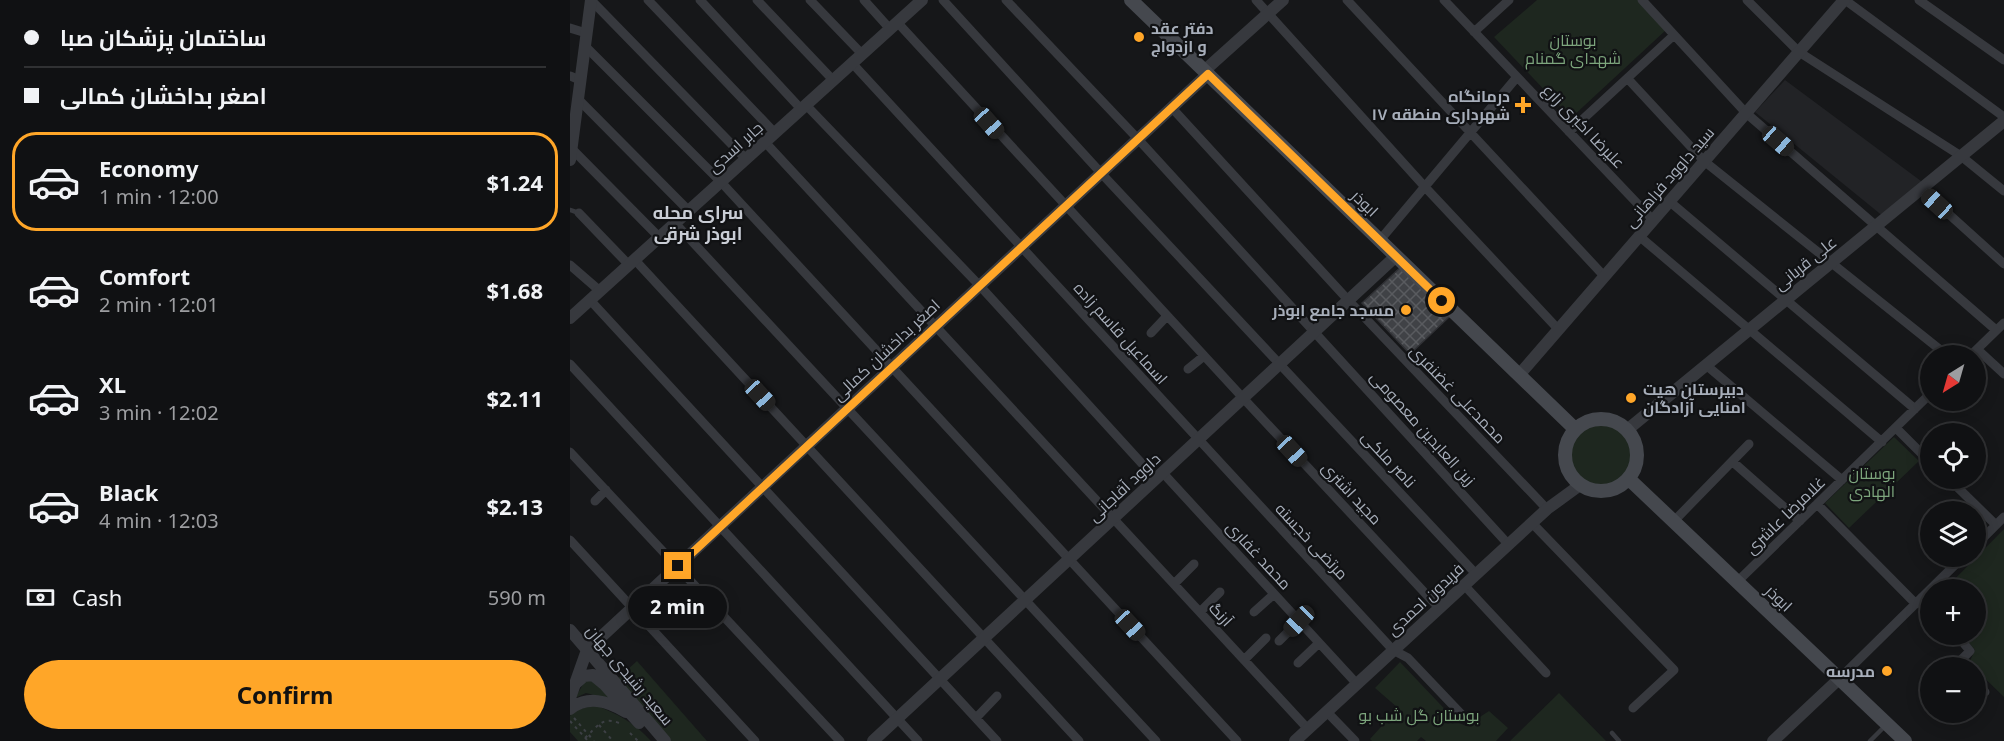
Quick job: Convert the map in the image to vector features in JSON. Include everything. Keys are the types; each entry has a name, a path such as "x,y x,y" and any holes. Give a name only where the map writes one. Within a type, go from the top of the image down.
{"main road":[{"name":"ابوذر","path":"1131,0 1575,429"},
{"path":"1595,419 1607,419 1627,429 1637,449 1635,470 1629,479 1621,486 1601,492 1580,485 1567,469 1565,458 1565,448 1575,429 1595,419"},
{"name":"ابوذر","path":"1629,479 1905,741"}],"street":[{"path":"591,0 585,46 575,78 578,99 571,155 660,237"},
{"path":"591,0 746,159"},
{"path":"648,0 775,133"},
{"name":"محمد غفاری","path":"700,0 980,286 1357,684"},
{"path":"757,0 833,80"},
{"path":"810,0 862,54"},
{"name":"مجید اشتری","path":"864,0 894,26 1065,206 1439,608"},
{"name":"جابر اسدی","path":"570,318 921,0"},
{"name":"ناصر ملکی","path":"943,0 1101,173 1476,574"},
{"name":"زین العابدین معصومی","path":"1006,0 1138,139 1508,544"},
{"path":"1256,0 1558,330"},
{"name":"اصغر بداخشان کمالی","path":"587,650 1172,108 1283,0"},
{"path":"1347,0 1605,276"},
{"name":"علیرضا اکبری زارع","path":"1444,0 1653,220"},
{"path":"1474,32 1509,0"},
{"path":"1642,0 1746,113 1996,330"},
{"path":"1747,0 1799,52 1961,156 2004,191"},
{"path":"1845,0 2004,119"},
{"name":"سید داوود فراهانی","path":"1519,375 1845,0"},
{"path":"1919,0 2004,60"},
{"path":"570,28 586,33"},
{"path":"1569,132 1674,35"},
{"path":"585,46 721,182 1237,741"},
{"name":"اسماعیل قاسم زاده","path":"852,63 1198,440"},
{"path":"1380,240 1517,77"},
{"path":"1628,79 1704,161 1934,345"},
{"path":"578,99 689,211"},
{"name":"محمدعلی غضنفری","path":"1172,108 1349,301 1547,509"},
{"name":"علی قربانی","path":"1627,429 2004,119"},
{"name":"آرنگ","path":"765,142 1308,729"},
{"path":"1921,189 2004,264"},
{"path":"1669,201 1915,409"},
{"path":"574,211 632,262 807,446 1079,741"},
{"path":"675,223 1156,741"},
{"path":"1639,236 1881,442"},
{"name":"داوود آقاجانی","path":"873,741 1396,256"},
{"path":"570,265 600,291"},
{"path":"590,300 997,741"},
{"path":"1151,333 1167,316"},
{"path":"1981,345 2004,323"},
{"path":"1188,369 1204,356"},
{"path":"1986,361 2004,374"},
{"path":"570,364 918,741"},
{"path":"1706,364 1842,480"},
{"name":"غلامرضا عاشری","path":"1738,581 1920,404"},
{"path":"1896,428 1920,452"},
{"name":"مرتضی خجسته","path":"1198,440 1394,650 1408,658 1466,719"},
{"path":"1674,521 1749,444"},
{"path":"570,452 840,741"},
{"path":"1733,462 1800,521"},
{"name":"فریدون احمدی","path":"1295,741 1508,544 1547,509 1580,485"},
{"path":"595,501 606,489"},
{"path":"1959,489 1996,525"},
{"path":"1817,504 1919,601"},
{"path":"1986,535 2004,517"},
{"path":"1532,523 1674,670 1634,708"},
{"path":"570,540 755,741"},
{"path":"1174,584 1194,564"},
{"path":"1773,741 1953,567"},
{"path":"1464,585 1546,673"},
{"path":"1200,612 1220,592"},
{"path":"1254,612 1274,594"},
{"path":"1279,641 1299,621"},
{"name":"سعید رشیدی جهان","path":"570,630 665,741"},
{"path":"1244,660 1266,638"},
{"path":"1298,663 1319,643"},
{"path":"1964,657 1970,651 1965,645"},
{"path":"571,691 587,650"},
{"name":"سعید رشیدی جهان","path":"571,691 584,676 593,675 604,684 628,720 655,741"},
{"path":"976,718 997,696"},
{"path":"570,709 580,701 592,700 615,706 628,720"},
{"path":"1327,712 1355,741"}],"lane":[{"path":"1870,741 1887,724"},
{"path":"1612,733 1619,741"}],"path":[{"path":"570,714 594,741"},
{"path":"570,721 586,740 598,725 607,720 628,720"},
{"path":"598,725 613,741"},
{"path":"631,733 638,741"}],"shaded area":[{"path":"1785,80 1925,184 1884,217 1755,112"}],"green space":[{"name":"بوستان شهدای گمنام","path":"1537,0 1639,0 1666,30 1571,118 1494,37"},
{"path":"1601,424 1624,433 1633,456 1624,479 1601,488 1578,479 1569,456 1578,433"},
{"name":"بوستان الهادی","path":"1894,437 1919,461 1849,528 1825,503"},
{"path":"2004,529 2004,697 1986,680 1986,657 1972,657 1975,650 1971,645 1986,645 1986,579 1955,579 1967,567 1986,567 1986,547"},
{"path":"637,661 707,741 670,741 616,680"},
{"name":"بوستان گل شب بو","path":"1400,662 1457,722 1466,726 1489,711 1508,728 1496,741 1426,741 1421,737 1417,741 1372,741 1370,739 1398,708 1375,688"},
{"path":"592,680 614,700 586,693 575,698 585,681"},
{"path":"1559,693 1606,741 1510,741"},
{"path":"595,705 626,720 651,741 578,741 570,732 570,716 573,711"}],"building":[{"name":"مسجد جامع ابوذر","path":"1402,266 1450,316 1410,354 1362,303"}],"place":[{"name":"دفتر عقد و ازدواج","path":"1139,37"},
{"name":"درمانگاه شهرداری منطقه ۱۷","path":"1523,105"},
{"name":"مسجد جامع ابوذر","path":"1406,310"},
{"name":"دبیرستان هیت امنایی آزادگان","path":"1631,398"},
{"name":"مدرسه","path":"1887,671"}],"district":[{"name":"سرای محله ابوذر شرقی","path":"698,223"}],"route":[{"path":"678,566 1208,74 1442,301"}]}
